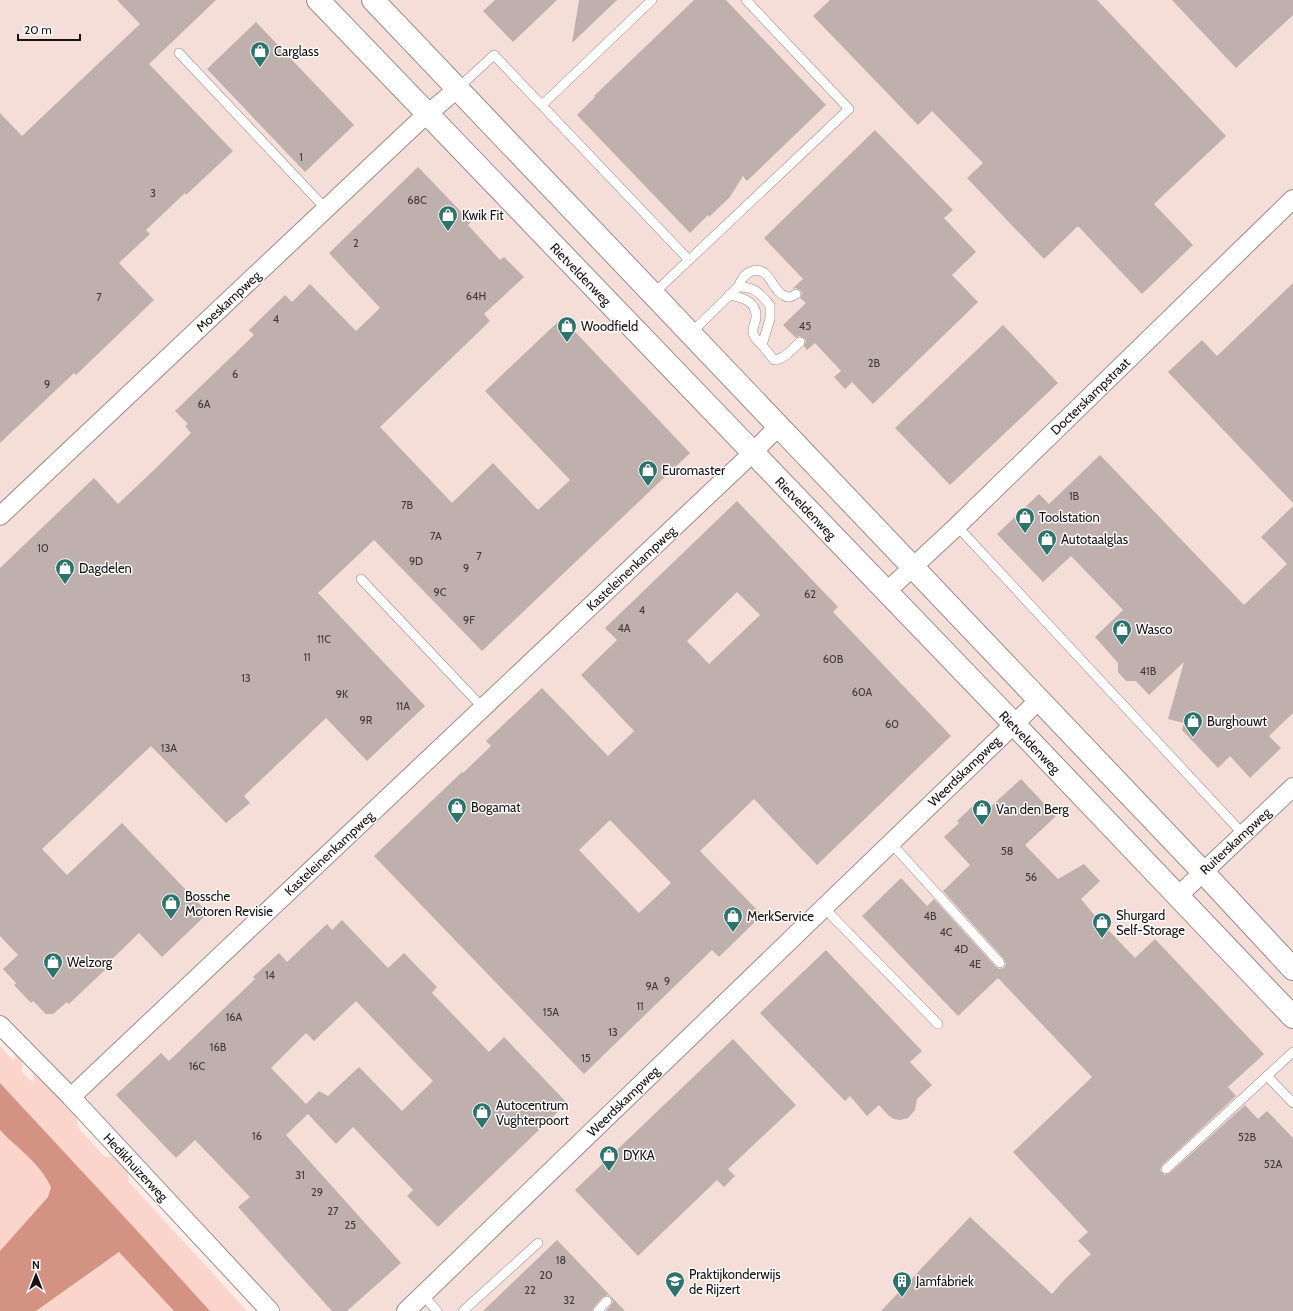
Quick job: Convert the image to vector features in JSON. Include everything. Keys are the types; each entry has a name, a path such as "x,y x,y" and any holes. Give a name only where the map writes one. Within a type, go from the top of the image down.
{"main road":[{"name":"Rietveldenweg","path":"318,0 1013,723 1293,1017"},
{"path":"373,0 1293,969"}],"street":[{"name":"Moeskampweg","path":"0,516 326,209 457,89"},
{"name":"Docterskampstraat","path":"886,592 957,526 1293,199"},
{"name":"Kasteleinenkampweg","path":"71,1097 753,453 778,426"},
{"name":"Weerdskampweg","path":"406,1311 1013,723 1039,700"},
{"name":"Ruiterskampweg","path":"1178,896 1293,787"},
{"name":"Hedikhuizerweg","path":"0,1026 71,1097 270,1311"}],"lane":[{"path":"542,105 652,0"},
{"path":"653,294 849,109 746,0"},
{"path":"179,53 326,209"},
{"path":"457,89 494,55 689,260"},
{"path":"690,334 738,287 743,277 749,272 763,272 784,296 793,296 796,294"},
{"path":"738,287 746,286 757,291 770,305 770,319 762,345"},
{"path":"729,295 748,300 755,308 756,316 753,332 755,337 774,360 782,358 800,342"},
{"path":"957,526 1243,834"},
{"path":"361,579 483,708"},
{"path":"890,842 1000,963"},
{"path":"823,907 938,1024"},
{"path":"1166,1169 1293,1052"},
{"path":"1266,1076 1293,1103"},
{"path":"463,1311 538,1243"},
{"path":"423,1295 437,1311"},
{"path":"598,1311 607,1301"}],"shaded area":[{"path":"0,0 1293,0 1293,1311 280,1311 200,1226 0,1021"},
{"path":"0,1046 13,1060 15,1059 15,1048 23,1053 22,1072 33,1083 34,1070 75,1114 79,1129 105,1157 122,1157 129,1164 128,1181 247,1311 210,1311 0,1083"},
{"path":"0,1083 210,1311 174,1311 119,1252 36,1311 0,1311 0,1251 48,1197 51,1187 34,1163 0,1130"},
{"path":"0,1130 35,1163 51,1187 48,1197 0,1251"},
{"path":"119,1252 174,1311 36,1311"}],"building":[{"path":"117,0 216,0 149,64 233,151 146,230 150,234 119,263 154,300 76,375 74,373 0,443 0,113 22,136 140,24"},
{"path":"495,0 557,0 513,42 483,11"},
{"path":"579,0 617,0 572,43"},
{"path":"694,0 726,0 826,105 747,181 743,176 730,197 709,217 708,215 690,233 577,115 595,97 594,96"},
{"path":"830,0 1097,0 1226,136 1154,204 1193,245 1142,294 1078,226 1044,259 967,178 983,163 932,111 918,125 813,16"},
{"path":"1172,0 1293,0 1293,15 1236,68"},
{"path":"256,22 354,125 305,172 207,69"},
{"path":"875,130 953,210 944,218 976,252 952,275 978,302 873,404 852,382 845,389 834,377 841,371 815,343 807,350 804,346 806,341 804,338 799,336 796,338 783,325 806,303 800,298 802,294 801,291 796,288 792,289 803,279 764,238"},
{"path":"418,167 471,222 468,225 500,260 504,257 524,277 484,314 490,321 380,427 452,503 493,463 538,510 570,480 485,391 562,318 690,453 482,651 374,540 318,593 425,706 367,761 326,718 244,796 250,803 226,823 151,746 42,849 67,875 122,823 208,913 162,957 139,933 107,964 109,966 69,1004 67,1002 53,1014 46,1014 33,1001 31,1003 14,985 16,983 3,969 18,955 0,936 0,568 94,478 118,504 156,468 191,433 185,426 188,424 175,411 254,335 249,330 285,295 292,302 310,284 356,331 380,308 329,253"},
{"path":"1293,283 1293,503 1168,372 1202,340 1217,356"},
{"path":"1003,325 1058,383 950,485 895,428"},
{"path":"1100,455 1244,605 1287,564 1261,537 1293,506 1293,713 1269,736 1281,748 1250,778 1230,756 1218,768 1182,730 1184,723 1168,719 1184,662 1149,695 1136,681 1126,681 1118,672 1118,663 1095,637 1123,610 1071,556 1043,582 997,534 1039,494 1049,504"},
{"path":"737,501 838,607 833,612 951,736 817,865 754,799 700,851 762,915 719,957 712,950 584,1074 374,856 491,746 486,741 542,688 608,756 634,731 581,675 617,640 605,628","holes":["737,592 760,615 709,664 687,641","610,820 671,883 639,913 579,850"]},
{"path":"1021,779 1056,816 1025,845 1058,879 1084,864 1100,881 1081,899 1096,917 1135,958 1155,939 1264,1054 1228,1087 1236,1096 1162,1165 1160,1170 1164,1175 1170,1173 1245,1105 1258,1119 1267,1111 1293,1138 1293,1311 881,1311 970,1217 1052,1294 1091,1254 1078,1241 1088,1232 1013,1152 1092,1077 998,978 958,1016 862,916 901,878 927,906 934,899 996,967 999,969 1004,968 1006,964 1004,959 943,891 970,865 944,837 959,823 957,821 980,799 989,808"},
{"path":"342,920 388,968 404,953 437,987 432,993 489,1052 504,1037 567,1103 438,1227 407,1196 413,1190 353,1127 336,1144 308,1114 286,1135 401,1263 347,1311 332,1311 238,1207 250,1197 195,1140 176,1158 116,1095 161,1053 169,1061 255,979 253,977 279,953 287,962 327,924 332,930","holes":["356,1001 433,1081 402,1111 359,1067 328,1096 319,1091 306,1104 271,1068 306,1033 314,1041"]},
{"path":"826,950 922,1051 910,1062 932,1085 917,1099 915,1110 908,1118 900,1120 894,1119 889,1116 879,1105 867,1116 850,1096 845,1101 760,1013"},
{"path":"733,1039 796,1105 728,1169 735,1176 724,1187 717,1180 638,1256 575,1190"},
{"path":"557,1240 625,1311 606,1311 613,1302 611,1297 608,1295 603,1297 592,1311 483,1311"}],"place":[{"name":"Carglass","path":"260,68"},
{"name":"Kwik Fit","path":"448,232"},
{"name":"Woodfield","path":"567,343"},
{"name":"Euromaster","path":"648,487"},
{"name":"Toolstation","path":"1025,534"},
{"name":"Autotaalglas","path":"1047,556"},
{"name":"Dagdelen","path":"65,585"},
{"name":"Wasco","path":"1122,646"},
{"name":"Burghouwt","path":"1193,738"},
{"name":"Bogamat","path":"457,824"},
{"name":"Van den Berg","path":"982,826"},
{"name":"Bossche Motoren Revisie","path":"171,920"},
{"name":"MerkService","path":"733,933"},
{"name":"Shurgard Self-Storage","path":"1102,939"},
{"name":"Welzorg","path":"53,979"},
{"name":"Autocentrum Vughterpoort","path":"482,1129"},
{"name":"DYKA","path":"609,1172"},
{"name":"Praktijkonderwijs de Rijzert","path":"675,1298"},
{"name":"Jamfabriek","path":"902,1298"}]}
